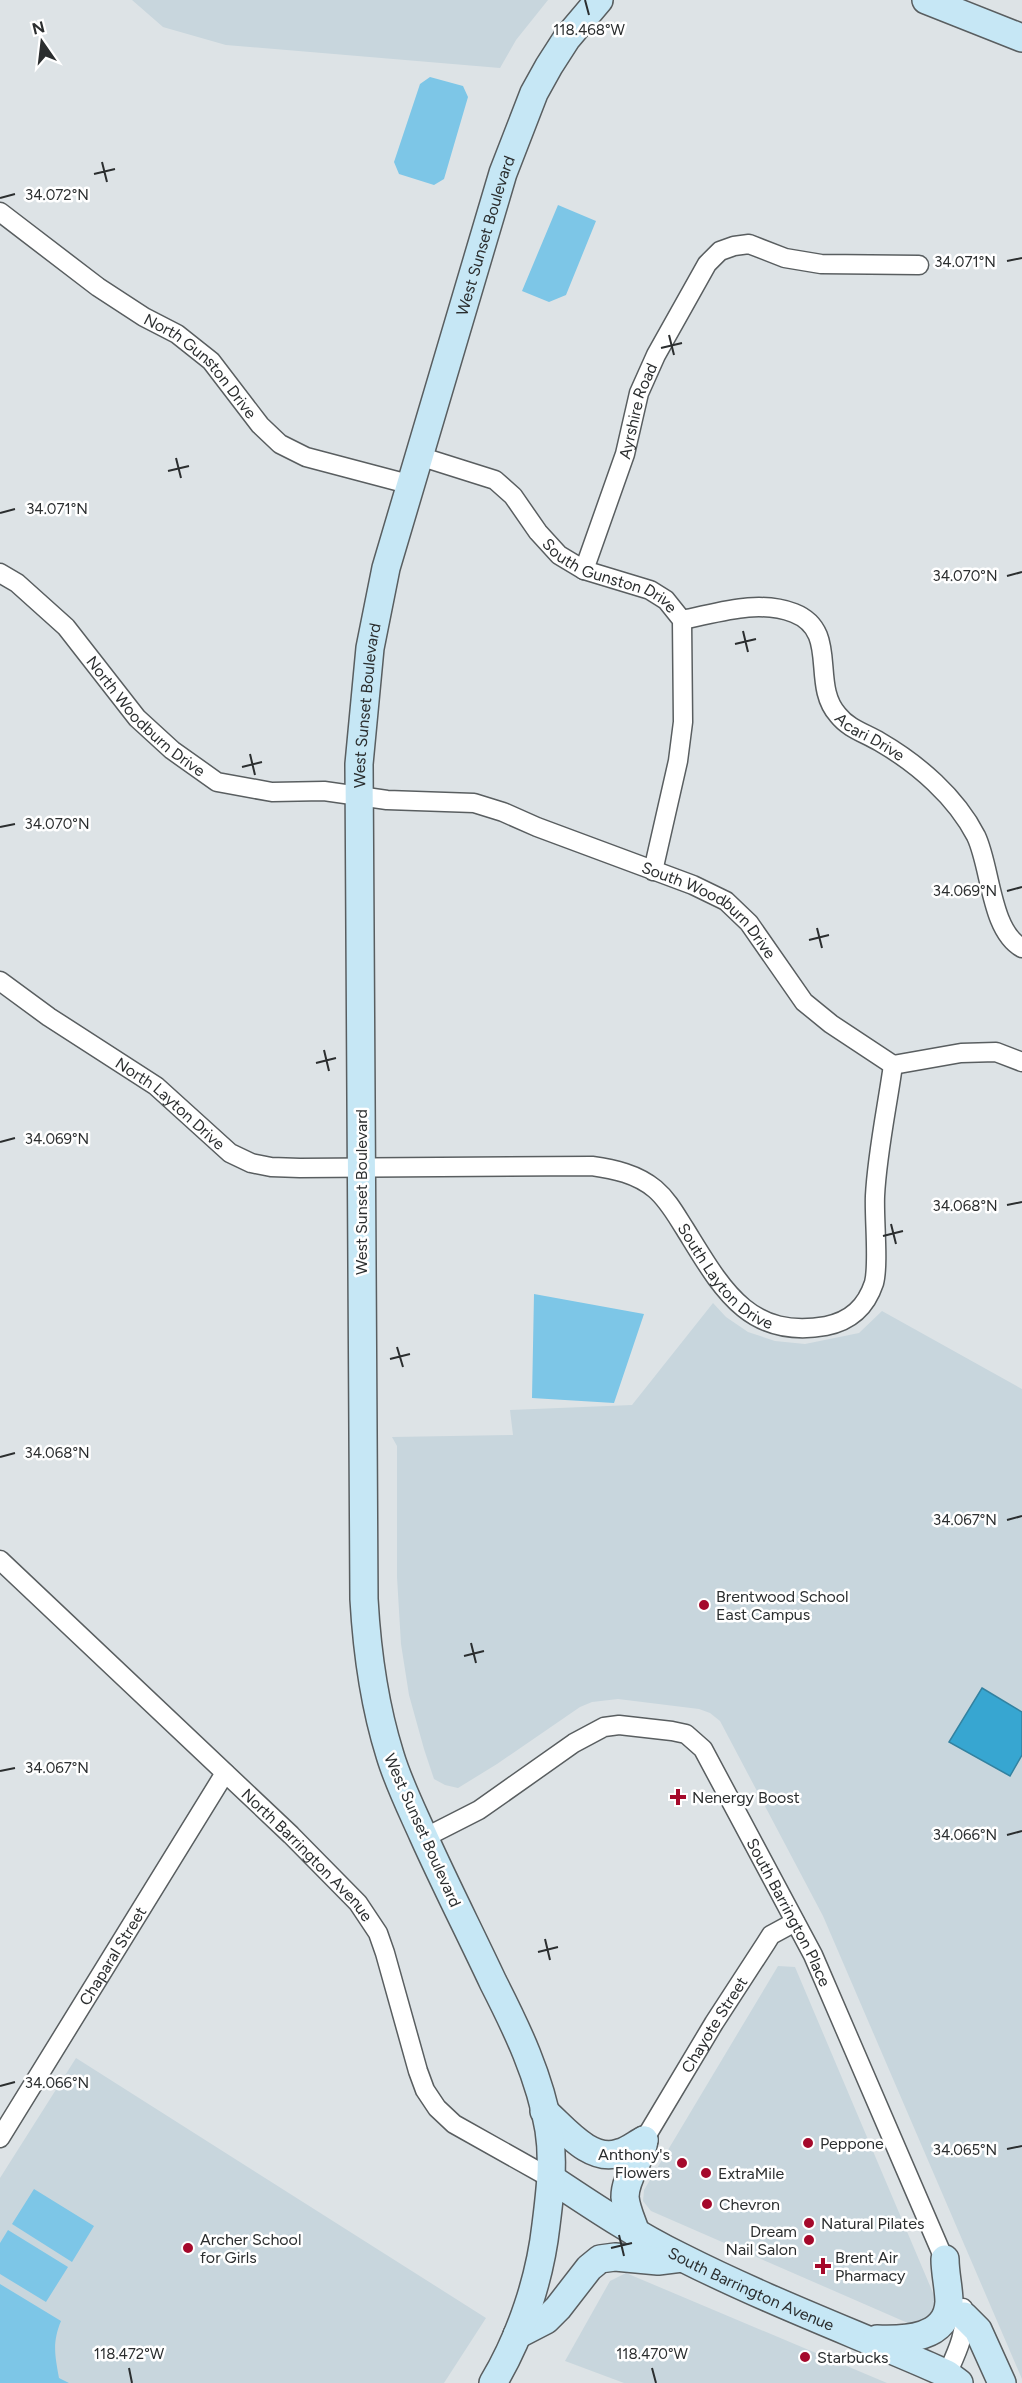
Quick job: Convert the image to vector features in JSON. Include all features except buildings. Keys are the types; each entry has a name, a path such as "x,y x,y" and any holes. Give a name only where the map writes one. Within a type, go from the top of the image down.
{"main road":[{"name":"West Sunset Boulevard","path":"494,2383 517,2335 543,2255 552,2179 549,2132 535,2075 513,2022 424,1838 390,1756 378,1713 366,1634 360,1167 361,884 358,795 370,648 386,568 503,173 534,93 567,38 599,0"},
{"path":"926,0 1022,38"},
{"path":"544,2111 584,2146 597,2154 621,2153 644,2140"},
{"path":"636,2233 625,2195 628,2182 643,2152 644,2140"},
{"name":"South Barrington Avenue","path":"552,2179 636,2233 682,2258 953,2378"},
{"path":"517,2335 546,2320 589,2268 600,2259 615,2257 658,2261 682,2258"},
{"path":"866,2339 906,2340 921,2336 944,2319 949,2301 945,2259"},
{"path":"964,2316 978,2330 1002,2383"}],"street":[{"name":"North Gunston Drive","path":"0,212 98,287 144,317 177,334 211,360 260,425 280,444 306,457 412,485"},
{"name":"Ayrshire Road","path":"584,570 625,454 639,393 656,355 707,264 720,251 749,244 784,258 821,264 919,265"},
{"name":"South Gunston Drive","path":"419,456 495,480 513,496 538,532 559,555 584,570 650,590 666,600 682,620 683,722 678,761 653,871"},
{"name":"North Woodburn Drive","path":"0,573 17,583 66,627 137,718 172,750 218,782 272,792 324,791 358,795"},
{"name":"Acari Drive","path":"682,620 749,607 772,608 795,613 812,624 822,644 822,668 827,695 837,715 855,730 880,742 927,777 957,806 977,838 1000,920 1015,944 1022,948"},
{"name":"South Woodburn Drive","path":"358,795 387,800 474,803 693,885 726,901 749,923 804,1002 831,1024 893,1065"},
{"name":"North Layton Drive","path":"0,981 49,1017 156,1086 230,1153 250,1163 272,1167 360,1167"},
{"path":"893,1065 961,1053 996,1052 1022,1062"},
{"name":"South Layton Drive","path":"360,1167 592,1166 616,1170 637,1177 655,1189 671,1207 716,1279 733,1300 754,1317 784,1328 810,1329 834,1324 854,1316 867,1300 875,1280 875,1194 893,1065"},
{"name":"North Barrington Avenue","path":"0,1560 225,1773 358,1903 373,1925 385,1953 418,2071 425,2090 437,2108 454,2124 552,2179"},
{"name":"South Barrington Place","path":"424,1838 479,1810 594,1731 604,1727 619,1725 686,1734 703,1749 824,1980 945,2259 964,2316 953,2378"},
{"name":"Chaparal Street","path":"0,2138 225,1773"},
{"name":"Chayote Street","path":"644,2140 766,1942 771,1935 795,1922"}],"shaded area":[{"path":"132,0 548,0 516,40 500,68 226,45 163,27"},
{"path":"430,77 463,86 468,97 444,179 434,185 399,174 394,162 420,84"},
{"path":"558,205 596,221 566,295 549,302 522,291"},
{"path":"534,1294 644,1314 614,1403 532,1398"},
{"name":"Brentwood School East Campus","path":"713,1303 726,1317 748,1332 775,1341 805,1344 859,1333 882,1311 1022,1389 1022,2379 823,1916 720,1721 710,1713 699,1709 618,1699 592,1702 580,1707 458,1788 434,1779 424,1749 409,1695 401,1644 397,1577 397,1446 392,1437 513,1435 510,1410 632,1405"},
{"path":"982,1688 1022,1712 1022,1755 1010,1776 949,1742"},
{"path":"778,1966 795,1967 936,2300 936,2309 925,2322 910,2324 651,2211 643,2201 644,2190"},
{"name":"Archer School for Girls","path":"76,2058 486,2318 444,2383 0,2383 0,2178"},
{"path":"34,2189 94,2226 72,2262 12,2224"},
{"path":"8,2230 68,2267 46,2302 0,2274 0,2243"},
{"path":"626,2273 887,2383 624,2383 565,2361 610,2281"},
{"path":"0,2284 61,2321 55,2343 56,2362 59,2378 69,2383 0,2383"}],"place":[{"name":"Brentwood School East Campus","path":"704,1605"},
{"name":"Nenergy Boost","path":"678,1797"},
{"name":"Peppone","path":"808,2143"},
{"name":"Anthony's Flowers","path":"682,2163"},
{"name":"ExtraMile","path":"706,2173"},
{"name":"Chevron","path":"707,2204"},
{"name":"Natural Pilates","path":"809,2223"},
{"name":"Dream Nail Salon","path":"809,2240"},
{"name":"Archer School for Girls","path":"188,2248"},
{"name":"Brent Air Pharmacy","path":"823,2266"},
{"name":"Starbucks","path":"805,2357"}]}
